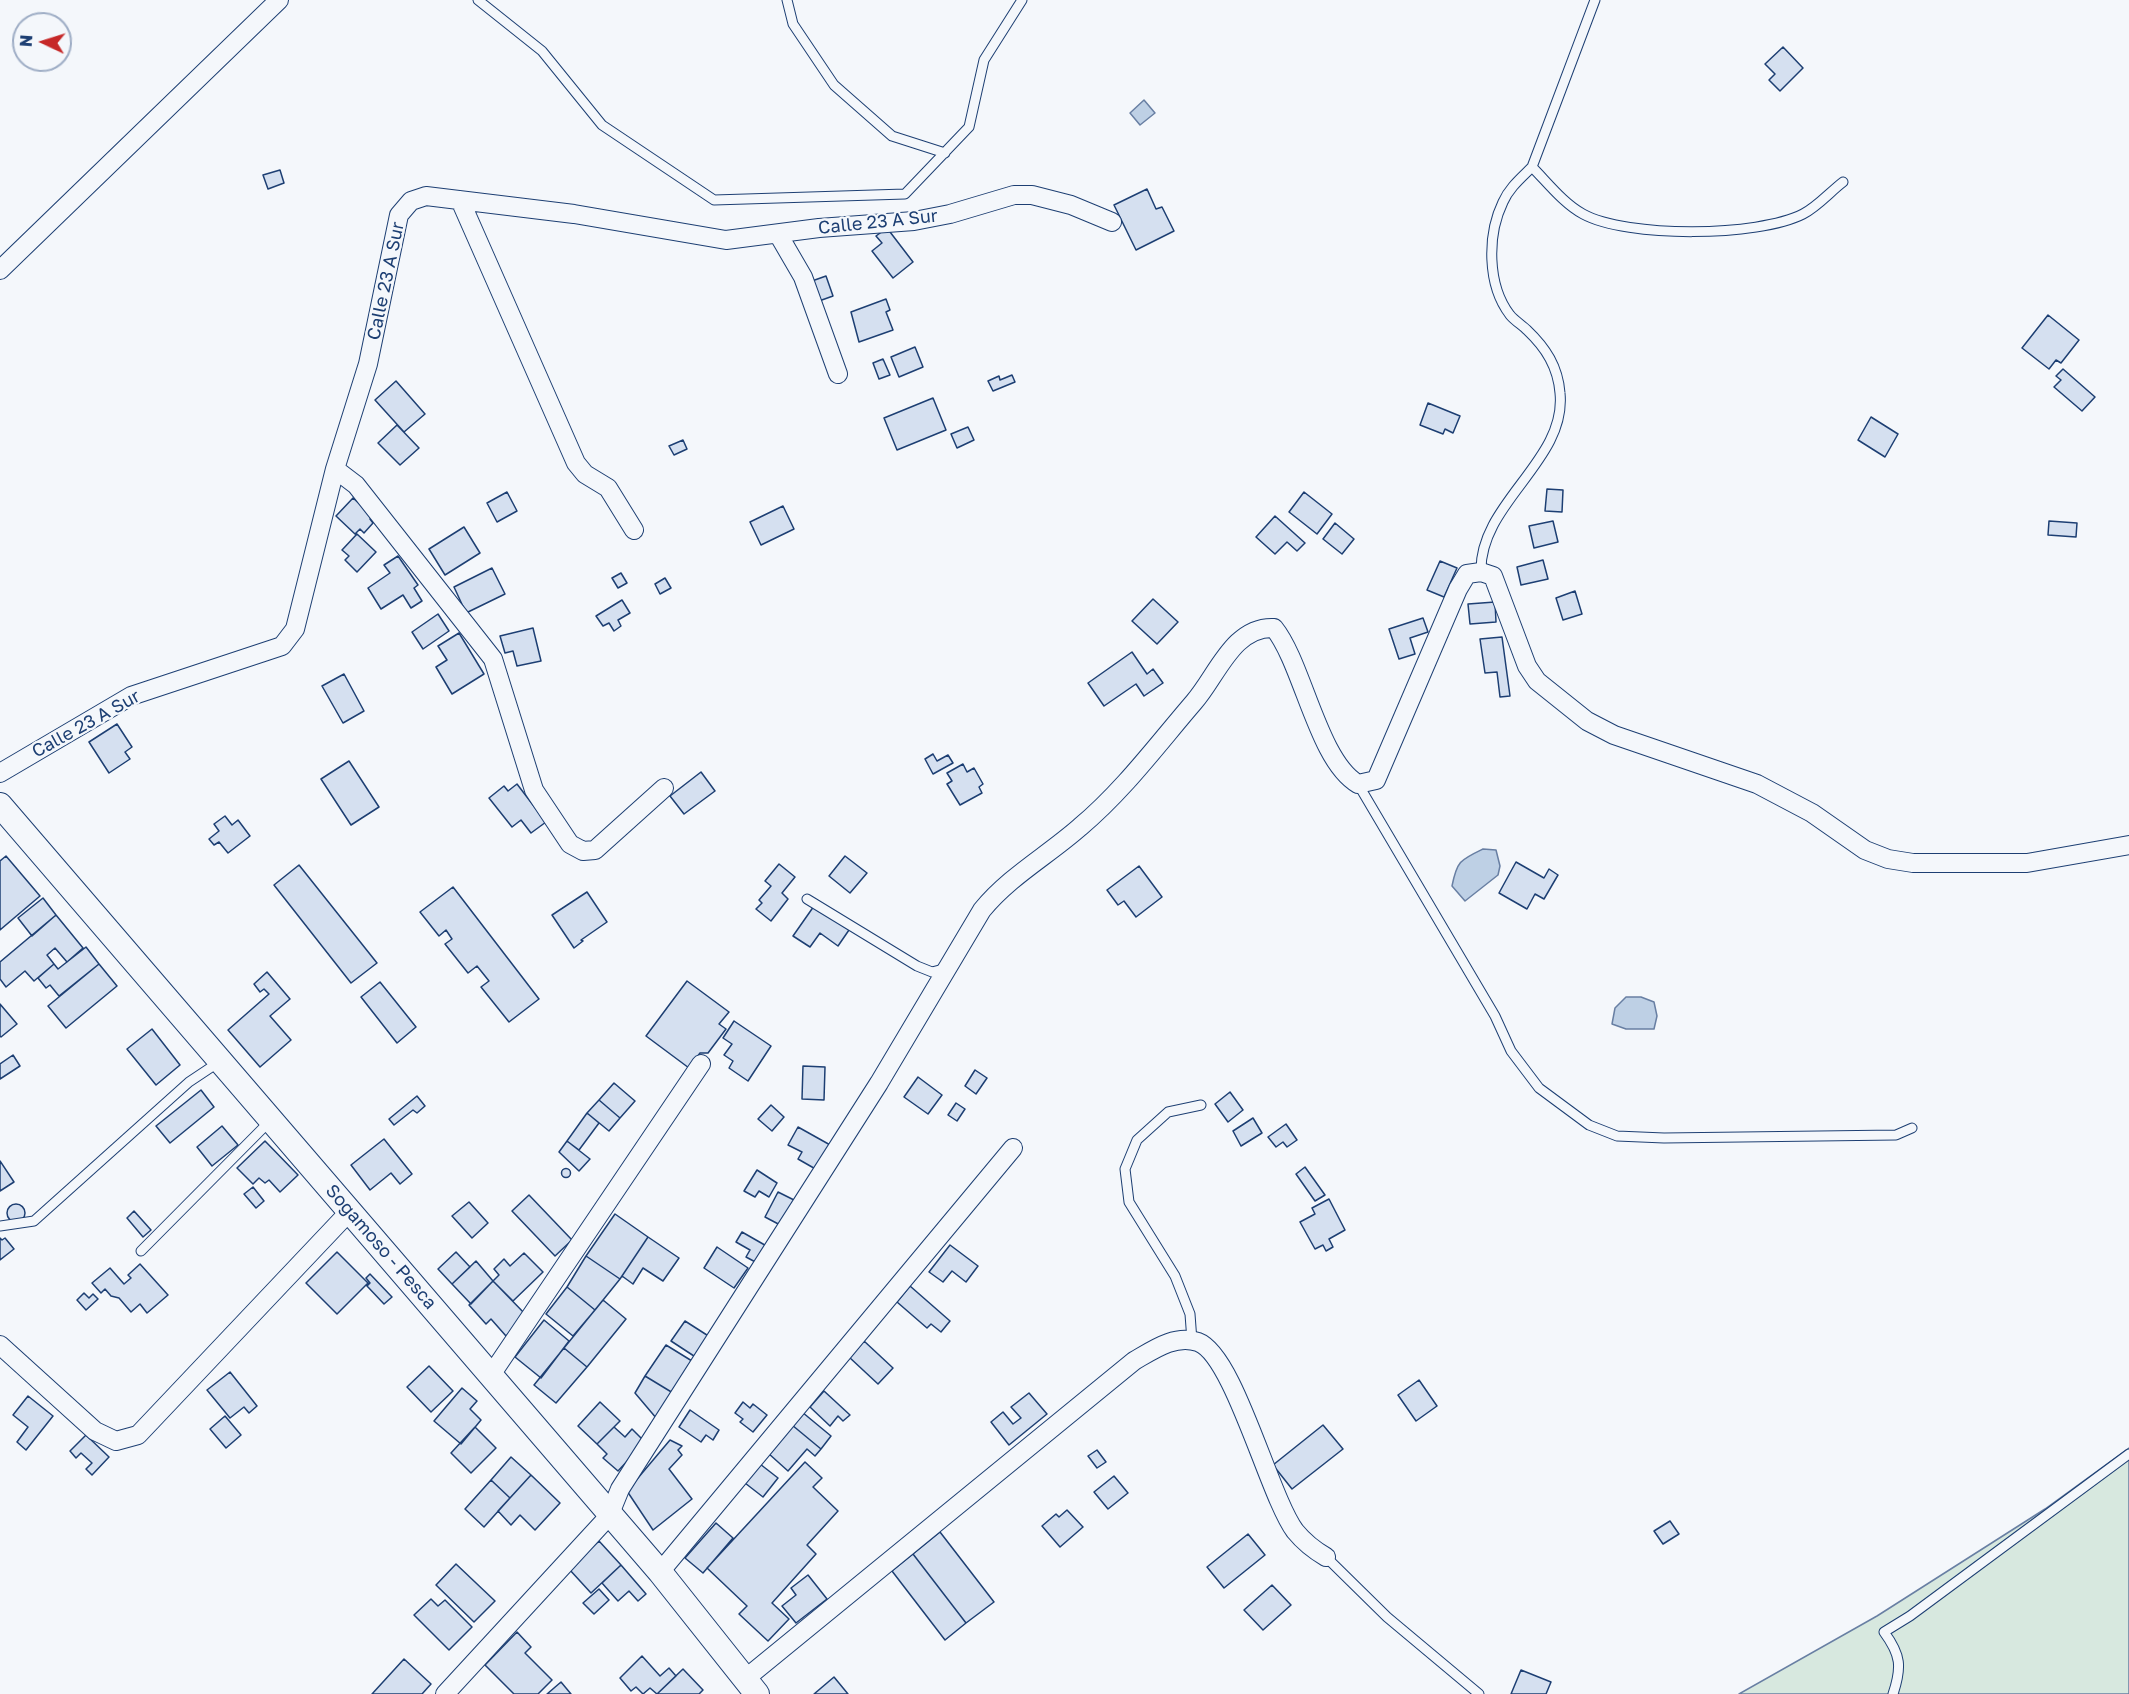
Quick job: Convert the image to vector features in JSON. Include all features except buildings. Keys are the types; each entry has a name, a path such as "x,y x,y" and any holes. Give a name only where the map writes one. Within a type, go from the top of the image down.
{"main road":[{"name":"Sogamoso - Pesca","path":"0,805 491,1375 609,1516 660,1572 751,1686"}],"street":[{"path":"0,270 279,0"},
{"name":"Calle 23 A Sur","path":"0,773 131,696 282,646 296,629 336,469 368,364 399,215 411,201 426,195 574,214 726,240 828,227 915,221 950,214 1014,195 1032,195 1071,205 1112,222"},
{"path":"460,201 576,463 585,474 608,488 634,530"},
{"path":"778,234 803,277 838,374"},
{"path":"336,469 356,485 493,658 534,790 570,844 583,851 596,850 664,788"},
{"path":"444,1694 609,1516 620,1489 950,968 982,910 1002,887 1080,828 1119,790 1205,689 1231,648 1249,633 1262,628 1274,628 1281,638 1304,696 1331,751 1349,779 1358,784 1376,780 1458,589 1467,574 1481,572 1493,576 1518,646 1537,681 1587,721 1614,735 1757,784 1812,813 1865,850 1888,859 1913,863 2027,863 2129,845"},
{"path":"491,1375 702,1065"},
{"path":"660,1572 1013,1148"},
{"path":"0,1345 95,1431 116,1442 138,1435 350,1211"},
{"path":"751,1686 1134,1361 1161,1345 1192,1341 1205,1346 1228,1380 1294,1530 1313,1550 1326,1557"}],"lane":[{"path":"478,0 542,51 602,125 714,200 906,194 969,127 984,60 1022,0"},
{"path":"787,0 792,24 834,85 892,136 945,153"},
{"path":"1481,572 1480,557 1502,505 1534,465 1553,436 1561,408 1556,369 1536,339 1510,316 1500,297 1494,280 1492,253 1494,224 1503,201 1517,181 1532,167 1594,0"},
{"path":"1532,167 1581,213 1604,223 1636,230 1723,231 1768,225 1804,214 1843,182"},
{"path":"1358,784 1496,1016 1511,1051 1525,1073 1565,1110 1589,1125 1617,1136 1664,1138 1896,1135 1912,1128"},
{"path":"807,899 917,966 932,972 950,968"},
{"path":"0,1226 34,1221 189,1082 221,1061"},
{"path":"1192,1341 1190,1314 1175,1276 1129,1202 1125,1169 1137,1140 1168,1112 1201,1105"},
{"path":"141,1251 271,1120"},
{"path":"1893,1694 1899,1676 1897,1650 1884,1632 1910,1616 2129,1454"},
{"path":"1326,1557 1388,1617 1479,1694"}],"shaded area":[{"path":"2129,1448 2129,1694 1739,1694 1877,1616 2045,1509"}],"water":[{"path":"1144,100 1155,113 1140,125 1130,113"},
{"path":"1483,849 1496,850 1500,866 1498,875 1465,901 1452,886 1456,871 1464,859"},
{"path":"1626,997 1641,997 1654,1002 1657,1016 1654,1029 1626,1029 1612,1024 1615,1008"}]}
